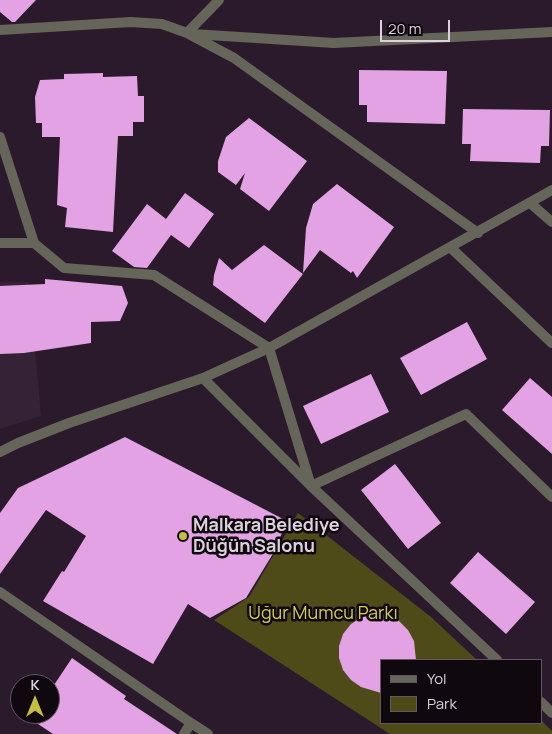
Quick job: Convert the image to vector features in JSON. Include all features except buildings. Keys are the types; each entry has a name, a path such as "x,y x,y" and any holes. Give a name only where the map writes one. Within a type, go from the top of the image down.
{"street":[{"path":"188,33 219,0"},
{"path":"0,30 131,22 162,24 188,33 234,58 478,232"},
{"path":"188,33 334,43 552,32"},
{"path":"0,137 34,243 64,268 154,275 270,348 311,486"},
{"path":"0,452 70,423 202,378 270,348 552,190"},
{"path":"530,203 552,222"},
{"path":"0,243 34,243"},
{"path":"450,248 552,342"},
{"path":"202,378 311,486 495,659"},
{"path":"311,486 466,414 552,497"},
{"path":"0,592 208,734"},
{"path":"542,703 552,712"},
{"path":"184,734 191,723"}],"shaded area":[{"path":"0,282 29,282 41,416 0,429"}],"green space":[{"name":"Uğur Mumcu Parkı","path":"298,513 431,617 476,659 380,659 380,724 542,724 542,721 552,731 552,734 390,734 214,620 249,597"}],"place":[{"name":"Malkara Belediye Düğün Salonu","path":"183,536"}]}
